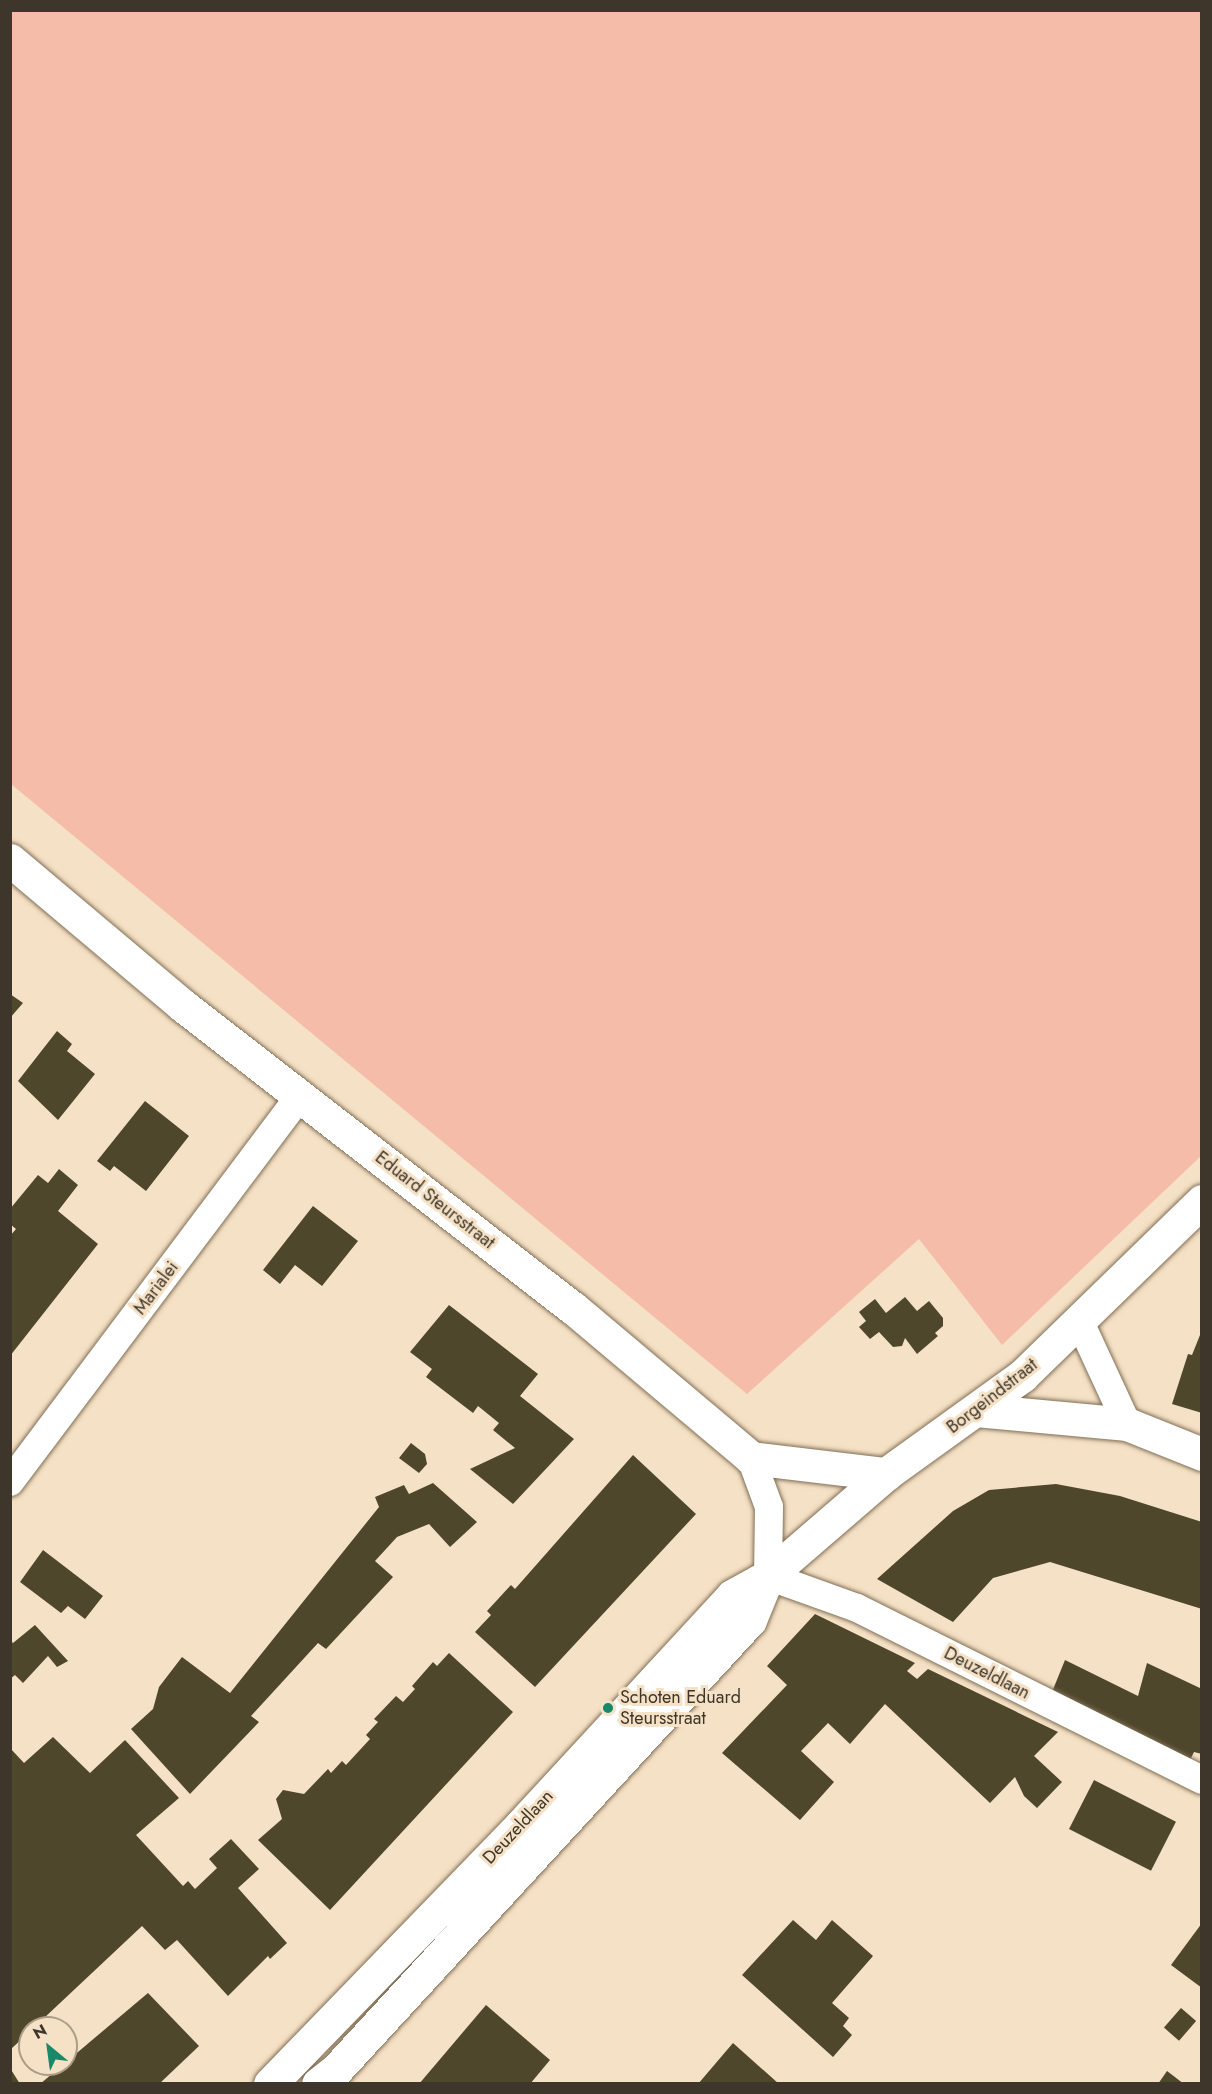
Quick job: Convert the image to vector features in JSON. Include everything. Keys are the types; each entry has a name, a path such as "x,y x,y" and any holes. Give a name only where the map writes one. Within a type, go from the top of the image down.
{"street":[{"name":"Eduard Steursstraat","path":"10,860 182,1005 573,1308 752,1458"},
{"name":"Marialei","path":"10,1482 301,1095"},
{"name":"Borgeindstraat","path":"768,1576 886,1474 1022,1376 1202,1201"},
{"path":"1079,1320 1127,1424"},
{"path":"976,1410 1127,1424 1202,1454"},
{"path":"752,1458 886,1474"},
{"name":"Deuzeldlaan","path":"318,2084 394,2007 750,1620 768,1576 769,1506 752,1458"},
{"name":"Deuzeldlaan","path":"270,2084 732,1596 768,1576 857,1608 1202,1780"},
{"path":"367,1983 394,2007"}],"shaded area":[{"path":"10,11 1201,11 1201,1156 1002,1345 919,1239 747,1394 11,784"}],"building":[{"path":"10,994 23,1003 10,1018"},
{"path":"57,1031 72,1044 67,1051 95,1074 58,1120 18,1081"},
{"path":"145,1101 189,1136 146,1191 114,1166 110,1171 97,1161"},
{"path":"59,1169 78,1185 58,1211 98,1244 10,1356 10,1236 16,1229 10,1224 10,1209 38,1175 48,1183"},
{"path":"313,1206 358,1241 322,1286 295,1265 280,1284 263,1270"},
{"path":"905,1297 917,1311 929,1301 943,1318 943,1326 935,1333 938,1336 917,1354 905,1338 902,1346 893,1347 879,1332 870,1339 859,1327 866,1321 859,1312 875,1299 886,1313"},
{"path":"449,1305 538,1374 520,1396 574,1439 513,1504 470,1469 515,1448 493,1430 499,1423 478,1406 473,1413 426,1377 432,1369 410,1352"},
{"path":"1200,1335 1202,1336 1202,1413 1172,1404 1188,1354 1192,1355"},
{"path":"411,1443 425,1454 427,1464 419,1473 399,1458"},
{"path":"633,1455 696,1514 535,1687 475,1632 491,1615 487,1611 511,1585 515,1589"},
{"path":"433,1483 477,1522 450,1547 429,1524 397,1537 375,1561 393,1577 326,1649 318,1643 251,1716 259,1722 190,1794 131,1729 153,1709 159,1687 182,1657 230,1693 379,1507 375,1497 404,1485 409,1494"},
{"path":"1056,1484 1120,1496 1202,1522 1202,1609 1050,1562 993,1578 953,1622 877,1579 953,1511 989,1490"},
{"path":"43,1550 103,1596 85,1619 68,1606 61,1613 20,1582"},
{"path":"815,1614 915,1663 907,1671 917,1679 928,1669 1058,1732 1034,1756 1062,1782 1037,1808 1024,1796 1015,1777 990,1803 885,1704 850,1744 828,1723 801,1751 834,1782 800,1820 722,1753 787,1685 767,1666"},
{"path":"35,1625 68,1661 57,1667 48,1656 23,1683 15,1675 10,1679 10,1640 13,1643"},
{"path":"449,1653 513,1712 330,1910 258,1840 282,1819 276,1799 283,1790 304,1794 328,1769 331,1773 342,1761 346,1765 370,1739 366,1735 378,1722 374,1719 396,1696 403,1702 415,1689 412,1686 433,1662 437,1666"},
{"path":"1065,1660 1138,1696 1147,1663 1202,1689 1202,1754 1194,1752 1190,1760 1052,1692"},
{"path":"53,1737 90,1773 125,1740 179,1798 136,1835 183,1886 188,1881 195,1889 217,1868 209,1859 231,1839 259,1869 238,1888 287,1943 270,1959 268,1956 228,1996 177,1940 165,1950 142,1926 46,2016 18,2016 18,2042 10,2050 10,1748 24,1763"},
{"path":"1094,1780 1176,1822 1151,1871 1069,1829"},
{"path":"793,1920 816,1940 832,1920 873,1956 832,2003 849,2018 843,2026 852,2035 833,2057 742,1975"},
{"path":"1202,1923 1202,1988 1171,1965"},
{"path":"148,1993 199,2046 159,2084 40,2084 49,2076 78,2076 78,2052"},
{"path":"486,2005 550,2060 530,2084 419,2084"},
{"path":"1181,2008 1196,2021 1179,2041 1164,2028"},
{"path":"733,2043 779,2084 698,2084"},
{"path":"10,2068 20,2084 10,2084"},
{"path":"1167,2071 1184,2084 1158,2084"}],"place":[{"name":"Schoten Eduard Steursstraat","path":"608,1708"}]}
